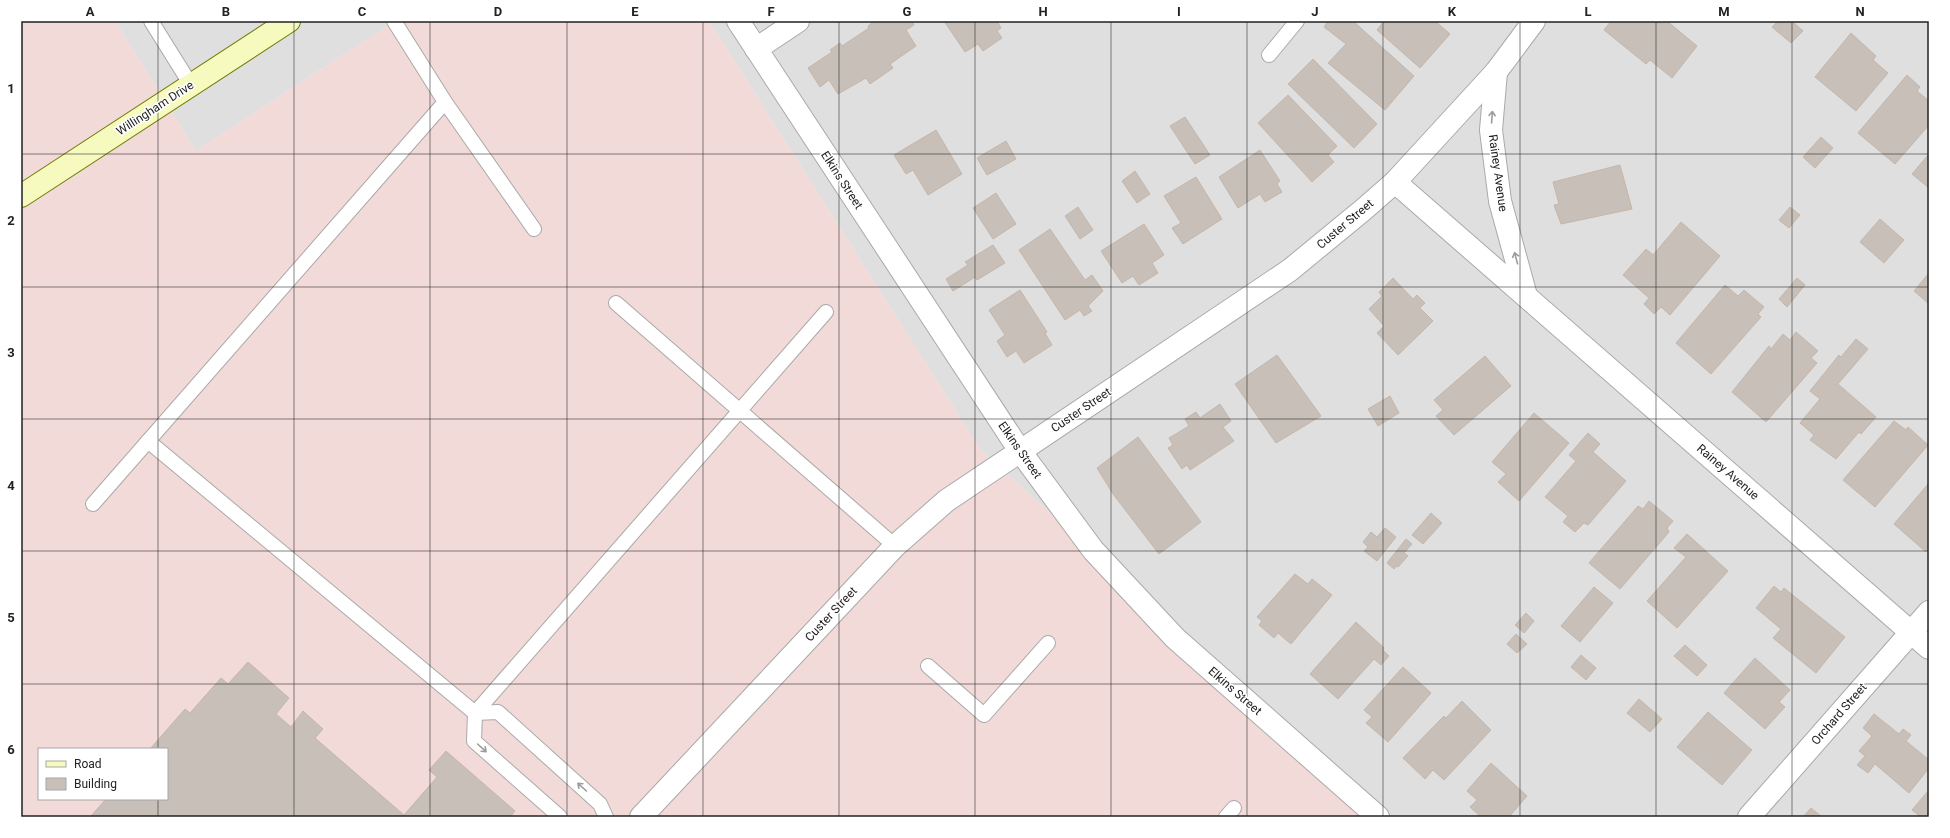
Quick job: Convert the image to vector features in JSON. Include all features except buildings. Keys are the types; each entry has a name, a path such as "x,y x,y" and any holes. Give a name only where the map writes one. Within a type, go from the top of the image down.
{"street":[{"name":"Willingham Drive","path":"21,196 289,21"},
{"name":"Elkins Street","path":"738,21 1020,452 1093,550 1175,638 1378,817"},
{"path":"756,49 798,21"},
{"name":"Custer Street","path":"641,817 895,546 946,501 1290,270 1395,182 1496,72 1534,21"},
{"name":"Rainey Avenue","path":"1496,72 1491,130 1500,201 1526,296"},
{"name":"Rainey Avenue","path":"1395,182 1929,648"},
{"name":"Orchard Street","path":"1749,817 1929,612"}],"lane":[{"path":"151,21 191,85"},
{"path":"394,21 445,102 534,229"},
{"path":"1269,55 1297,21"},
{"path":"93,504 445,102"},
{"path":"616,303 895,546"},
{"path":"560,817 474,740 475,713 826,312"},
{"path":"148,441 475,713 498,712 600,804 606,817"},
{"path":"928,666 984,716 1048,643"}],"shaded area":[{"path":"21,21 115,21 196,151 395,21 709,21 980,449 1319,759 1392,817 21,817"},
{"path":"115,21 395,21 196,151"},
{"path":"709,21 1929,21 1929,817 1392,817 1319,759 980,449"}]}
